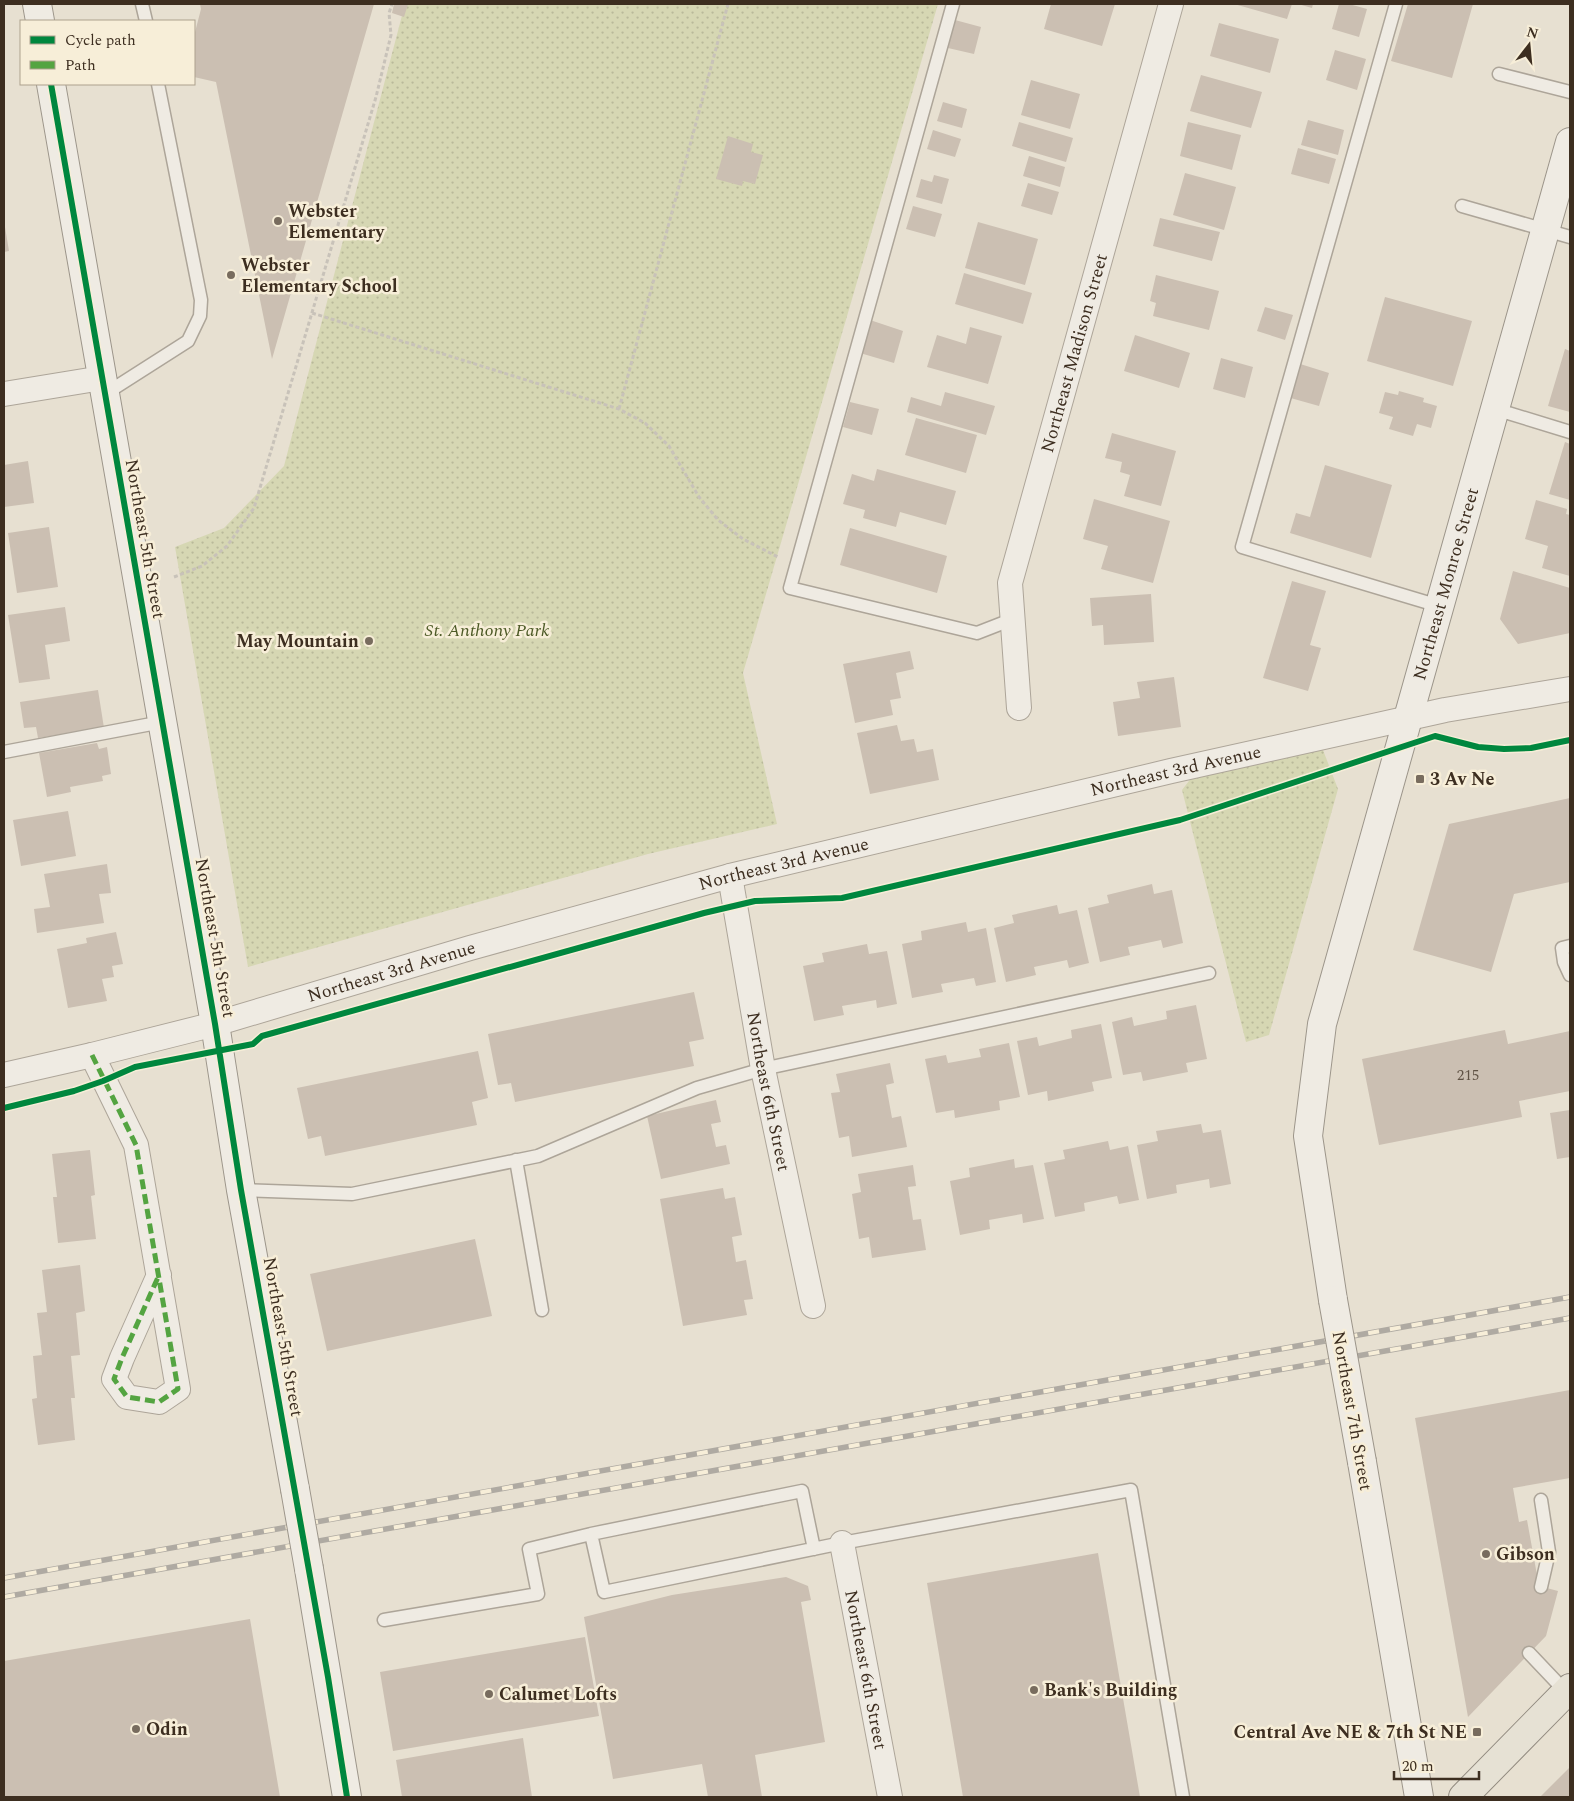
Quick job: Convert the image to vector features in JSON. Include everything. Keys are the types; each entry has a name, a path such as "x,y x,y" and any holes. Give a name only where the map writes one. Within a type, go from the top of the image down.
{"main road":[{"path":"1463,1797 1568,1690"}],"street":[{"path":"37,4 40,20"},
{"name":"Northeast Madison Street","path":"1019,708 1010,583 1171,4"},
{"name":"Northeast 5th Street","path":"51,85 215,1024 241,1190 296,1489 347,1797"},
{"name":"Northeast Monroe Street","path":"1322,1024 1495,409 1558,233 1570,142"},
{"path":"4,394 103,386"},
{"name":"Northeast 3rd Avenue","path":"4,1075 215,1024 470,948 730,876 1152,775 1445,710 1570,689"},
{"name":"Northeast 6th Street","path":"730,876 763,1069 814,1306"},
{"name":"Northeast 7th Street","path":"1322,1024 1308,1136 1332,1300 1362,1462 1419,1797"},
{"path":"92,1055 136,1145 159,1275 178,1389 159,1402 127,1397 114,1379 159,1275"},
{"name":"Northeast 6th Street","path":"842,1543 890,1797"}],"lane":[{"path":"142,4 146,20"},
{"path":"953,4 790,588 977,633 1013,619"},
{"path":"1396,4 1242,547 1439,606"},
{"path":"1499,74 1570,92"},
{"path":"103,386 188,341 200,316 201,300 158,85"},
{"path":"1462,206 1558,233"},
{"path":"1495,409 1570,432"},
{"path":"4,752 162,722"},
{"path":"1566,947 1564,962 1570,974"},
{"path":"241,1190 352,1194 538,1156 697,1088 763,1069 1209,973"},
{"path":"516,1160 542,1310"},
{"path":"591,1534 604,1592 842,1543 1131,1490 1183,1797"},
{"path":"384,1620 538,1594 529,1549 591,1534 802,1491 814,1549"},
{"path":"1541,1500 1549,1552 1541,1587"},
{"path":"1529,1653 1568,1690"}],"path":[{"path":"174,577 202,566 227,546 254,508 376,97 391,34 389,13 392,4"},
{"path":"618,408 728,4"},
{"path":"312,313 618,408 645,423 669,446 699,497 718,520 743,539 784,560 796,564"}],"green space":[{"name":"St. Anthony Park","path":"405,4 938,4 743,673 777,824 648,854 248,967 175,547 224,528 284,466"},
{"path":"1323,750 1338,789 1269,1035 1246,1042 1182,790 1192,777"}],"building":[{"name":"Webster Elementary","path":"200,4 374,4 272,359 216,82 195,77 195,32 201,9"},
{"path":"394,4 408,4 404,17 392,13"},
{"path":"1051,4 1115,4 1102,46 1044,29"},
{"path":"1234,4 1292,4 1287,19"},
{"path":"1298,4 1313,4 1312,8"},
{"path":"1339,4 1349,4 1367,9 1359,37 1332,29"},
{"path":"1408,4 1473,4 1452,78 1391,61"},
{"path":"955,20 981,27 974,54 948,48"},
{"path":"1219,23 1279,39 1270,73 1210,56"},
{"path":"1335,50 1366,59 1357,90 1326,80"},
{"path":"1201,75 1262,92 1251,128 1190,111"},
{"path":"1031,80 1080,94 1070,129 1021,115"},
{"path":"943,102 967,109 962,128 937,121"},
{"path":"1308,120 1344,130 1338,155 1301,145"},
{"path":"1019,122 1073,138 1066,162 1012,146"},
{"path":"1188,122 1241,135 1232,170 1180,156"},
{"path":"933,130 961,139 955,157 927,149"},
{"path":"728,136 753,144 751,152 763,155 755,184 743,181 742,186 716,179"},
{"path":"1298,148 1336,159 1329,184 1291,174"},
{"path":"1029,156 1065,167 1060,187 1023,176"},
{"path":"1185,173 1236,187 1224,230 1173,215"},
{"path":"934,175 949,179 942,204 916,197 921,179 932,182"},
{"path":"1028,183 1059,192 1052,215 1021,206"},
{"path":"913,206 942,214 935,237 906,229"},
{"path":"1160,218 1220,232 1212,261 1153,246"},
{"path":"4,221 9,251 4,252"},
{"path":"978,222 1038,239 1025,285 965,268"},
{"path":"964,273 1032,293 1023,324 955,304"},
{"path":"1156,275 1219,291 1209,330 1153,316 1156,303 1150,301"},
{"path":"1385,297 1472,321 1453,386 1367,361"},
{"path":"1265,307 1293,315 1285,340 1257,331"},
{"path":"870,320 903,331 894,363 860,353"},
{"path":"970,327 1002,336 988,384 927,367 937,335 966,344"},
{"path":"1135,335 1190,353 1179,388 1124,371"},
{"path":"1565,349 1570,351 1570,412 1548,406"},
{"path":"1221,358 1253,367 1245,398 1213,389"},
{"path":"1297,363 1329,373 1319,406 1287,397"},
{"path":"1399,391 1424,398 1423,402 1437,406 1431,428 1417,424 1413,436 1389,429 1393,417 1379,413 1385,392 1398,395"},
{"path":"945,392 995,406 986,435 907,412 911,397 941,406"},
{"path":"850,402 879,409 872,435 843,427"},
{"path":"916,418 977,435 966,473 905,455"},
{"path":"1112,433 1176,451 1161,506 1124,496 1130,475 1120,472 1122,462 1105,458"},
{"path":"1565,442 1570,444 1570,500 1549,494"},
{"path":"28,461 34,503 4,507 4,465"},
{"path":"1325,465 1392,485 1371,558 1290,533 1296,513 1310,517"},
{"path":"877,469 956,491 946,525 900,512 896,527 863,518 865,510 843,504 852,474 874,481"},
{"path":"1094,499 1170,521 1153,583 1101,569 1108,546 1083,539"},
{"path":"1536,500 1567,509 1566,514 1570,515 1570,576 1542,568 1548,546 1525,539"},
{"path":"49,527 58,587 17,593 8,533"},
{"path":"850,528 947,556 937,593 840,565"},
{"path":"1513,571 1570,588 1570,633 1518,644 1500,619"},
{"path":"1292,581 1326,591 1310,645 1321,648 1308,691 1263,678"},
{"path":"1151,594 1154,642 1104,645 1103,625 1092,626 1090,598"},
{"path":"65,607 70,641 45,645 50,679 19,683 8,615"},
{"path":"910,651 914,669 896,673 901,698 890,700 893,715 855,723 843,664"},
{"path":"1174,677 1181,727 1118,736 1113,702 1140,698 1137,682"},
{"path":"98,690 104,728 38,738 36,727 24,728 20,702"},
{"path":"897,725 901,741 914,739 917,752 933,749 939,780 870,794 857,733"},
{"path":"97,743 99,749 107,747 111,774 102,776 103,781 70,787 71,792 47,797 39,753"},
{"path":"1570,798 1570,882 1514,894 1491,972 1413,950 1449,824"},
{"path":"68,811 76,856 21,866 13,820"},
{"path":"107,864 111,893 99,894 104,923 37,933 34,909 50,907 44,874"},
{"path":"1152,884 1154,894 1172,890 1183,943 1163,948 1161,940 1128,947 1130,955 1100,962 1088,908 1109,903 1107,895"},
{"path":"1057,905 1059,914 1077,910 1089,963 1069,968 1067,960 1034,967 1036,975 1006,982 994,928 1014,923 1012,915"},
{"path":"966,922 968,932 986,928 996,982 976,986 974,978 941,984 943,992 912,998 902,944 922,940 921,931"},
{"path":"116,932 123,964 112,966 114,977 102,979 107,1001 68,1008 57,949 87,943 86,938"},
{"path":"867,944 869,954 887,951 897,1004 877,1008 876,1000 842,1006 844,1015 814,1021 803,966 824,962 822,953"},
{"path":"694,992 704,1039 689,1042 694,1066 515,1102 511,1083 498,1085 488,1034"},
{"path":"1196,1005 1207,1059 1186,1063 1188,1072 1143,1081 1141,1072 1123,1075 1112,1022 1132,1017 1134,1026 1167,1019 1166,1011"},
{"path":"1101,1024 1112,1078 1092,1082 1094,1091 1048,1101 1047,1091 1028,1095 1017,1041 1037,1037 1039,1046 1072,1038 1071,1030"},
{"path":"1505,1030 1508,1044 1570,1031 1570,1091 1519,1101 1522,1117 1379,1145 1362,1059"},
{"path":"1009,1043 1020,1097 999,1101 1000,1110 955,1118 954,1110 936,1113 925,1059 946,1055 948,1063 981,1057 979,1049"},
{"path":"478,1051 488,1098 472,1102 477,1125 325,1156 321,1136 308,1139 297,1088"},
{"path":"890,1063 894,1083 886,1085 892,1118 901,1116 907,1147 852,1157 849,1136 839,1138 831,1093 840,1092 836,1074"},
{"path":"716,1100 721,1122 711,1124 716,1147 726,1145 730,1164 661,1179 647,1116"},
{"path":"1570,1110 1570,1157 1557,1159 1550,1113"},
{"path":"1201,1124 1203,1133 1221,1130 1231,1184 1210,1188 1209,1179 1176,1185 1177,1193 1147,1199 1137,1145 1158,1141 1156,1131"},
{"path":"1108,1141 1110,1150 1128,1146 1139,1200 1119,1204 1117,1196 1084,1203 1085,1211 1055,1217 1044,1163 1065,1159 1063,1150"},
{"path":"90,1150 95,1195 91,1196 96,1239 58,1243 53,1197 57,1197 52,1154"},
{"path":"1014,1159 1015,1168 1033,1165 1044,1219 1023,1223 1022,1214 989,1220 990,1229 960,1235 950,1181 970,1177 969,1168"},
{"path":"913,1165 916,1186 908,1187 913,1220 921,1219 926,1250 872,1258 869,1237 859,1239 852,1194 861,1192 858,1174"},
{"path":"723,1188 725,1199 735,1197 742,1235 732,1237 736,1262 746,1260 753,1299 744,1300 747,1315 683,1326 660,1199"},
{"path":"475,1239 492,1316 327,1351 310,1274"},
{"path":"80,1265 85,1311 76,1313 80,1355 71,1356 75,1398 71,1398 75,1440 38,1445 32,1399 37,1398 33,1356 42,1355 37,1313 47,1312 42,1270"},
{"name":"Gibson","path":"1570,1390 1570,1478 1513,1488 1519,1522 1527,1520 1539,1586 1558,1591 1546,1636 1468,1717 1415,1418"},
{"name":"Bank's Building","path":"1098,1553 1140,1797 963,1797 927,1583"},
{"path":"786,1577 808,1586 811,1600 801,1602 825,1742 755,1755 762,1797 708,1797 702,1764 613,1779 584,1617 672,1595"},
{"name":"Odin","path":"250,1619 280,1797 4,1797 4,1661"},
{"name":"Calumet Lofts","path":"585,1637 599,1716 393,1751 380,1672"},
{"path":"523,1738 532,1797 402,1797 396,1760"},
{"path":"1570,1767 1570,1797 1540,1797"}],"railway":[{"path":"4,1578 1570,1297"},
{"path":"4,1597 1570,1318"}],"marked path":[{"path":"92,1055 136,1145 178,1389 159,1402 127,1397 114,1379 122,1358 159,1275"}],"cycle path":[{"path":"51,85 215,1024 241,1190 328,1677 347,1797"},
{"path":"4,1108 74,1091 135,1067 253,1044 262,1036 704,913 755,901 842,898 1180,820 1435,736 1478,747 1504,749 1531,748 1570,740"}],"place":[{"name":"Webster Elementary","path":"278,221"},
{"name":"Webster Elementary School","path":"231,275"},
{"name":"May Mountain","path":"369,641"},
{"name":"3 Av Ne","path":"1420,779"},
{"name":"Gibson","path":"1486,1554"},
{"name":"Bank's Building","path":"1034,1690"},
{"name":"Calumet Lofts","path":"489,1694"},
{"name":"Odin","path":"136,1729"},
{"name":"Central Ave NE & 7th St NE","path":"1477,1732"}]}
